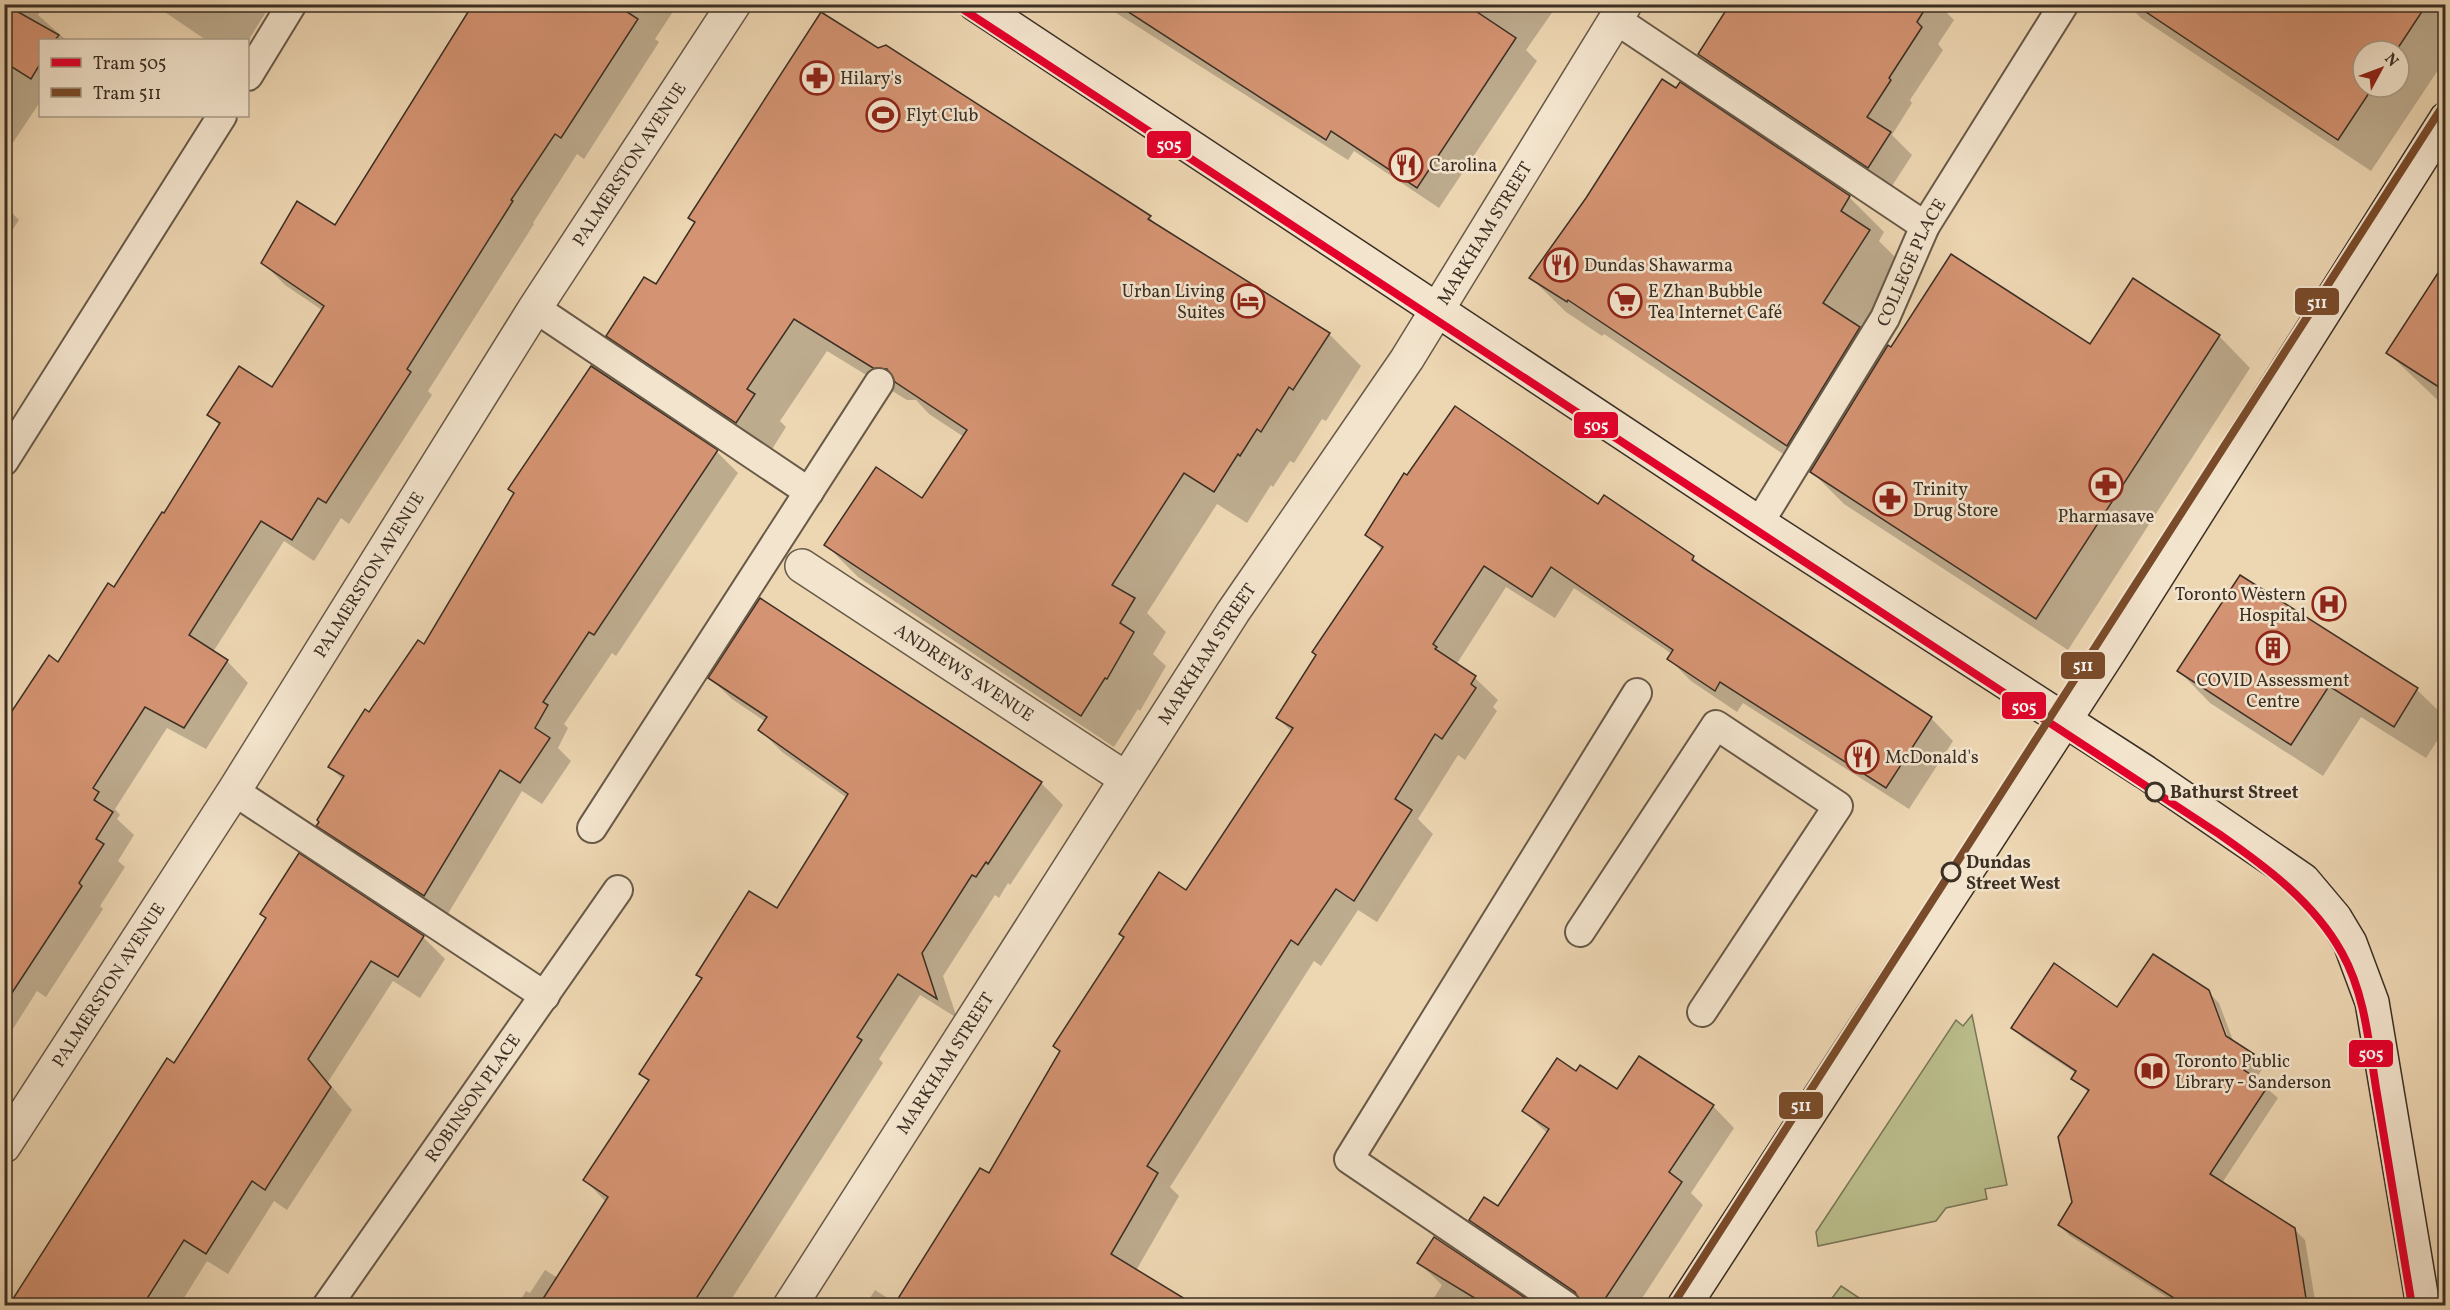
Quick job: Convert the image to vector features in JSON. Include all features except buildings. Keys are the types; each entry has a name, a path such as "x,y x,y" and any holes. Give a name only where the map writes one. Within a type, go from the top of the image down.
{"main road":[{"name":"PALMERSTON AVENUE","path":"4,1146 234,791 535,308 734,4"},
{"path":"975,4 1759,522 2280,862 2303,880 2335,918 2350,943 2372,1002 2423,1305"},
{"name":"MARKHAM STREET","path":"790,1305 1233,612 1407,359 1620,12"},
{"path":"1684,1305 2064,720 2445,119"},
{"name":"ANDREWS AVENUE","path":"802,566 1125,778"}],"lane":[{"path":"249,74 292,4"},
{"name":"COLLEGE PLACE","path":"1759,522 1885,318 1925,226 2064,4"},
{"path":"1620,12 1925,226"},
{"path":"4,461 221,117"},
{"path":"535,308 809,492"},
{"path":"592,828 879,383"},
{"path":"1566,1305 1349,1159 1637,693"},
{"path":"1580,932 1716,725 1838,806 1702,1012"},
{"path":"234,791 545,996"},
{"name":"ROBINSON PLACE","path":"327,1305 618,891"}],"green space":[{"path":"1972,1015 2007,1185 1985,1189 1987,1199 1946,1208 1936,1221 1818,1246 1816,1232 1956,1020 1963,1026"},
{"path":"1841,1286 1870,1305 1827,1305"}],"tram line":[{"name":"505","path":"955,4 2219,834 2288,887 2331,935 2350,969 2362,1004 2412,1306"},
{"name":"511","path":"1672,1306 2446,101"}],"place":[{"name":"Hilary's","path":"817,78"},
{"name":"Flyt Club","path":"883,115"},
{"name":"Carolina","path":"1406,165"},
{"name":"Dundas Shawarma","path":"1561,265"},
{"name":"Urban Living Suites","path":"1248,301"},
{"name":"E Zhan Bubble Tea Internet Café","path":"1625,301"},
{"name":"Pharmasave","path":"2106,485"},
{"name":"Trinity Drug Store","path":"1890,499"},
{"name":"Toronto Western Hospital","path":"2329,604"},
{"name":"COVID Assessment Centre","path":"2273,648"},
{"name":"McDonald's","path":"1862,757"},
{"name":"Bathurst Street","path":"2155,792"},
{"name":"Dundas Street West","path":"1951,872"},
{"name":"Toronto Public Library - Sanderson","path":"2152,1071"}]}
